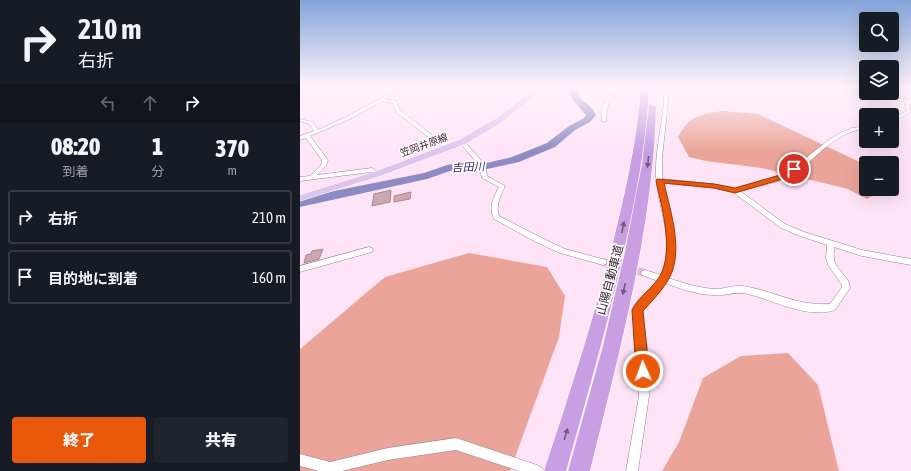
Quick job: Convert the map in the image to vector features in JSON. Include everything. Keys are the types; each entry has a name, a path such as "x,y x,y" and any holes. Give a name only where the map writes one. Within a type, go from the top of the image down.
{"highway":[{"name":"山陽自動車道","path":"555,471 582,382 617,253 647,108"},
{"name":"山陽自動車道","path":"579,471 602,388 632,256 647,166 650,108"}],"main road":[{"name":"笠岡井原線","path":"300,198 377,174 448,148 462,142 498,121 515,108"}],"street":[{"path":"300,138 318,132 366,108"},
{"path":"397,108 398,111 435,140 448,148"},
{"path":"604,121 606,108"},
{"path":"632,471 644,396 642,346 638,310 663,280 670,264 668,221 659,174 665,108"},
{"path":"899,117 908,112 907,108"},
{"path":"300,120 311,123 318,132"},
{"path":"735,191 783,177 830,140 845,131 859,128"},
{"path":"307,136 325,160 324,165 312,177"},
{"path":"462,142 482,167 484,178 502,186 494,206 494,213 496,216 539,240 563,251 603,262"},
{"path":"300,179 372,170 377,174"},
{"path":"660,181 714,186 735,191 783,226 802,234 868,255 911,262"},
{"path":"646,274 696,289 716,292 735,289 751,292 788,304 816,310 832,308 846,288 846,284 832,265 830,258 831,244"},
{"path":"300,269 370,250"},
{"path":"300,460 330,468 388,454 456,444 537,471"}],"shaded area":[{"path":"722,111 758,114 859,162 859,195 848,189 762,168 706,161 689,157 678,137 691,120 707,114"},
{"path":"861,196 872,196 867,199"},
{"path":"469,253 547,267 565,296 559,337 510,471 300,471 300,349 385,277"},
{"path":"788,353 818,385 839,471 662,471 679,442 703,378 741,356"}],"building":[{"path":"391,190 390,202 372,206 374,194"},
{"path":"411,192 410,199 394,202 394,196"},
{"path":"323,249 319,259 304,263 306,255 311,254 312,251"}],"waterway":[{"name":"吉田川","path":"300,203 427,176 447,168 458,166 478,168 515,160 551,145 572,128 587,120 591,115 585,108"}],"tunnel":[{"path":"603,262 645,273"}],"route":[{"path":"643,371 638,310 663,280 670,264 668,221 660,181 714,186 735,191 750,185 783,177 794,169"}]}
